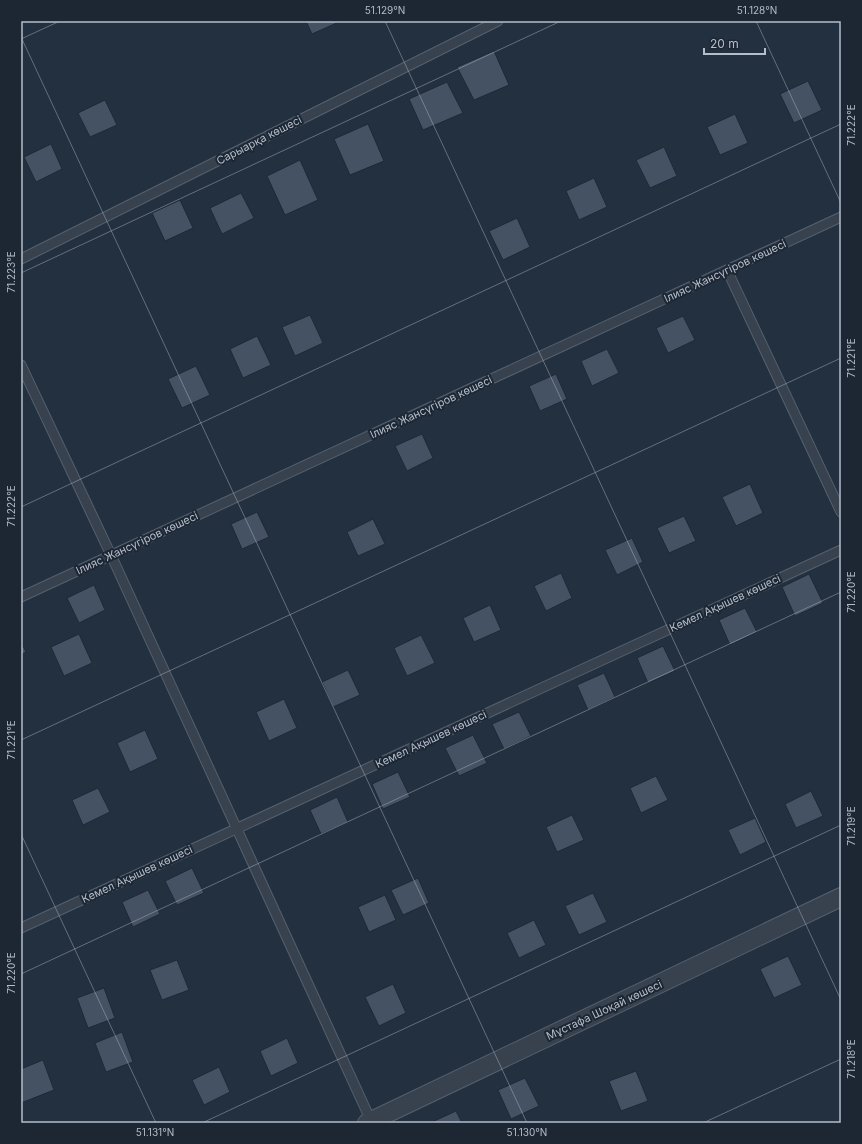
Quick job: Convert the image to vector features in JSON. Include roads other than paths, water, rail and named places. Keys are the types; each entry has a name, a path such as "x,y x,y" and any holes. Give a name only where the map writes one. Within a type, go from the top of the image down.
{"street":[{"name":"Мұстафа Шоқай көшесі","path":"370,1122 841,898"}],"lane":[{"name":"Сарыарқа көшесі","path":"21,259 498,21"},
{"name":"Ілияс Жансүгіров көшесі","path":"21,597 841,217"},
{"path":"727,270 841,512"},
{"path":"21,365 111,555 370,1122"},
{"name":"Кемел Ақышев көшесі","path":"21,928 841,550"}]}
